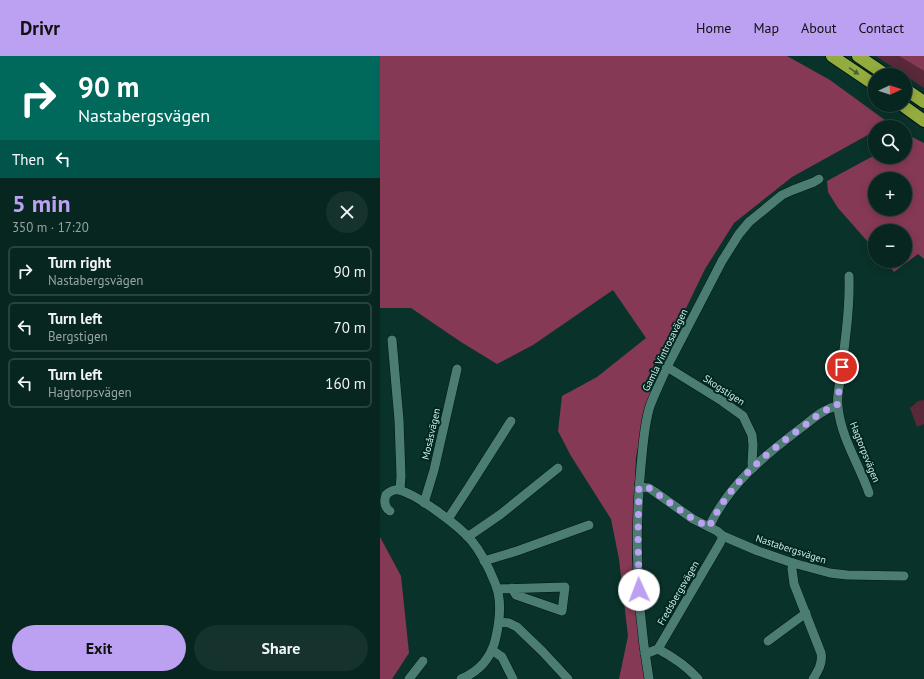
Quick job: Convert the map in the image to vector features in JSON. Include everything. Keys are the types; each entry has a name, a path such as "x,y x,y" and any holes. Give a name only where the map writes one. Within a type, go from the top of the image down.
{"highway":[{"path":"832,56 868,80"},
{"path":"858,56 876,68"},
{"path":"912,94 924,102"},
{"path":"912,112 924,121"}],"street":[{"name":"Gamla Vintrosavägen","path":"649,679 645,654 639,578 639,487 643,448 650,407 667,367 722,261 739,234 749,222 782,195 819,179"},
{"name":"Hagtorpsvägen","path":"849,276 848,319 837,406 846,441 869,493"},
{"path":"392,340 399,420 400,490"},
{"name":"Skogstigen","path":"667,367 722,401 743,416 752,435 753,468"},
{"name":"Mosåsvägen","path":"424,503 436,463 458,369"},
{"path":"709,527 726,496 735,485 786,439 823,411 837,406"},
{"path":"448,518 511,421"},
{"path":"467,536 501,514 558,468"},
{"name":"Nastabergsvägen","path":"639,487 649,488 693,519 723,536 793,564 825,572 842,574 904,576"},
{"path":"390,511 385,506 384,501 386,495 392,491 400,490 448,518 472,541 484,561 497,589 500,606 500,622 492,650 478,674 461,679"},
{"path":"484,561 589,526"},
{"name":"Fredsbergsvägen","path":"658,649 723,536"},
{"path":"793,564 792,578 821,653 822,659 820,666 813,679"},
{"path":"497,589 512,588 565,586 562,611 516,595 512,588"},
{"path":"768,641 806,613"},
{"path":"500,622 509,623 517,627 568,679"},
{"path":"645,654 658,649 671,656 691,671 698,679"},
{"path":"492,650 502,657 513,679"},
{"path":"409,679 422,661"}],"shaded area":[{"path":"380,56 787,56 830,80 868,108 868,112 874,112 885,120 868,120 868,135 792,177 734,223 705,269 661,360 646,411 636,457 632,559 639,637 645,679 619,679 628,636 619,559 611,519 571,456 558,431 562,396 597,377 646,338 613,290 533,345 497,364 461,342 411,308 380,308"},
{"path":"876,56 899,56 924,71 924,88 912,80 912,68 894,68"},
{"path":"899,56 924,56 924,71"},
{"path":"912,137 924,143 924,259 918,254 912,258 912,224 868,224 868,242 838,208 828,192 827,181 868,159 868,164 912,164"},
{"path":"891,268 899,268 894,272"},
{"path":"924,400 924,424 917,427 910,408 918,401"},
{"path":"380,537 401,576 409,653 392,679 380,679"}],"route":[{"path":"639,590 639,487 649,488 693,519 709,527 726,496 745,475 786,439 811,420 830,407 837,406 842,367"}]}
